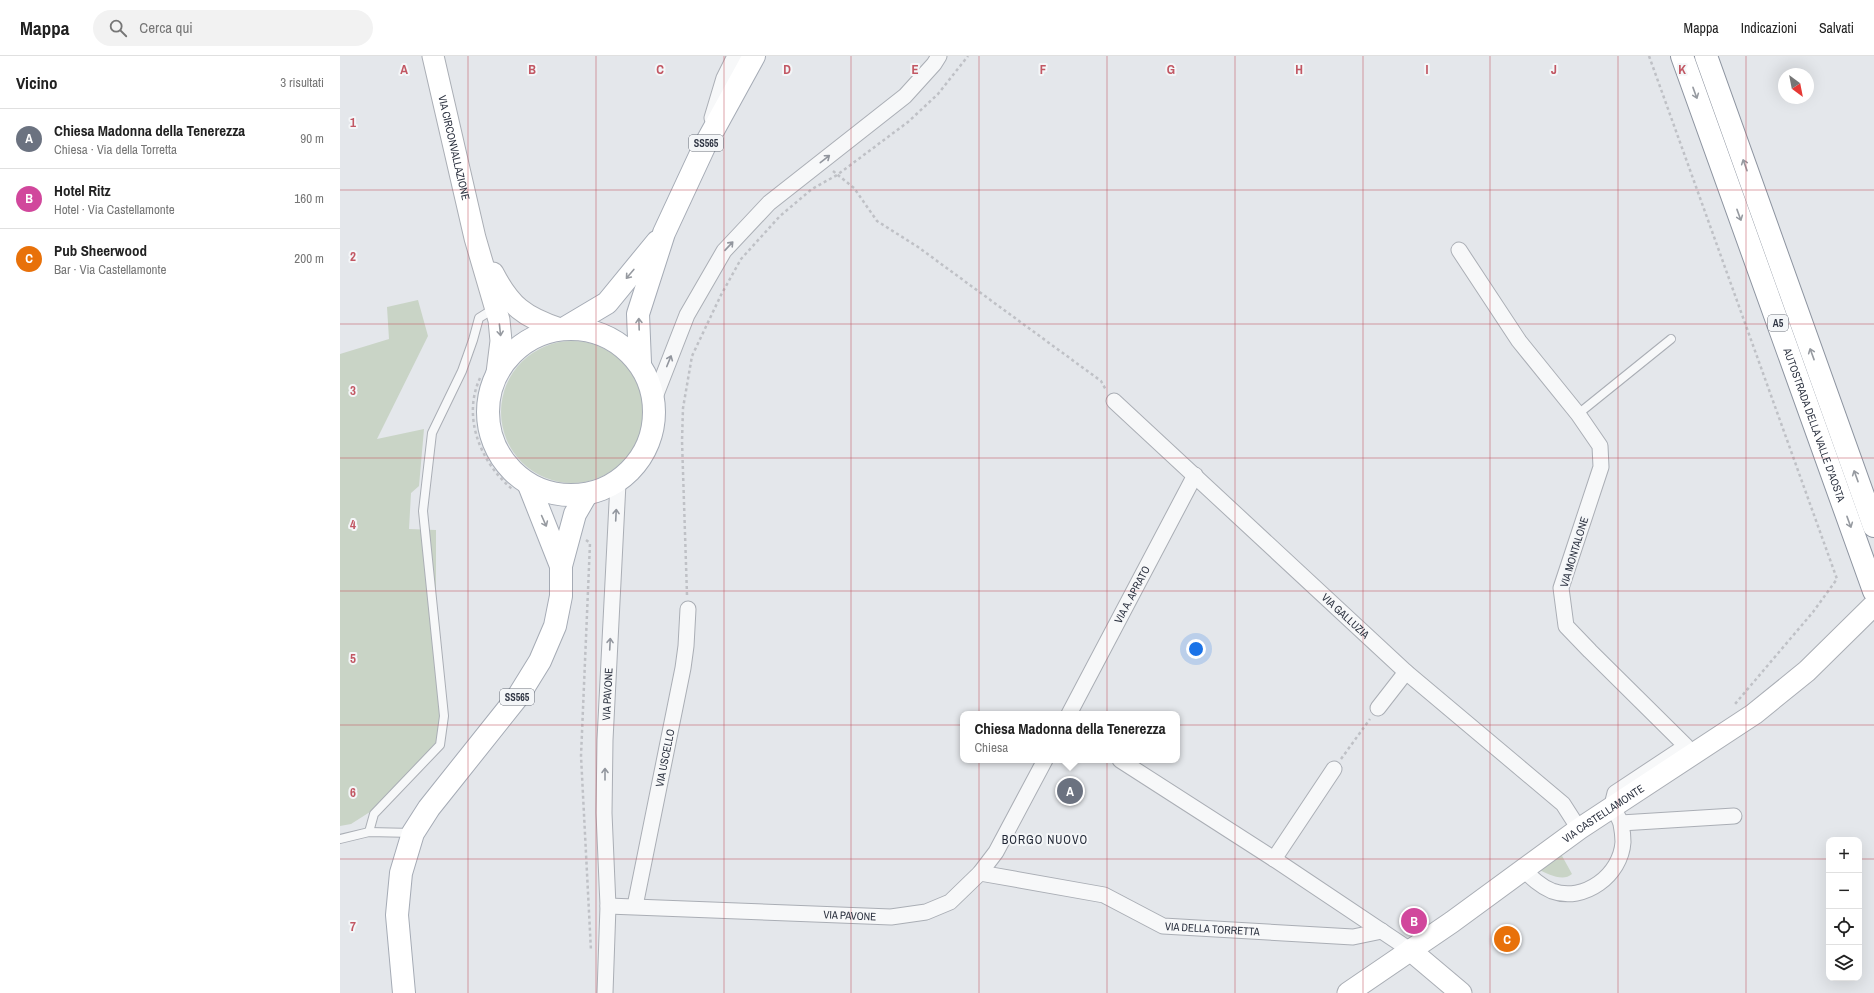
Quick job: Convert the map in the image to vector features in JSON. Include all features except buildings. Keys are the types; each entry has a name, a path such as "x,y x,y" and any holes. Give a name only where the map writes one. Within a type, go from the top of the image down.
{"main road":[{"name":"VIA CIRCONVALLAZIONE","path":"433,56 476,238"},
{"name":"SS565","path":"640,363 617,341 592,330 563,329 535,336 512,353 497,373 488,402 488,428 500,458 529,485 558,496 586,495 618,483 644,455 655,422 655,397 640,363 638,314 664,233 704,147 754,56"},
{"name":"AUTOSTRADA DELLA VALLE D'AOSTA","path":"1682,56 1874,591"},
{"name":"AUTOSTRADA DELLA VALLE D'AOSTA","path":"1706,56 1874,526"},
{"name":"SS565","path":"563,329 606,303 664,233"},
{"path":"476,238 496,307 501,341 497,373"},
{"path":"476,238 502,291 519,310 537,322 563,329"},
{"name":"SS565","path":"529,485 561,566"},
{"name":"SS565","path":"404,993 397,915 401,873 413,833 429,808 519,695 540,661 555,626 561,596 561,566 575,514 586,495"},
{"name":"VIA CASTELLAMONTE","path":"1348,993 1579,829 1617,815 1754,714 1807,671 1874,605"},
{"path":"1410,950 1461,993"}],"street":[{"path":"704,147 724,78 736,56"},
{"path":"655,397 687,315 724,252 769,203 905,96 934,64 939,56"},
{"name":"VIA MONTALONE","path":"1459,250 1519,341 1578,414 1600,446 1601,467 1561,588 1566,626 1686,746 1615,792 1617,815"},
{"name":"VIA GALLUZIA","path":"1114,401 1406,672 1563,804 1579,829"},
{"name":"VIA A. APRATO","path":"1071,711 1195,475"},
{"name":"VIA PAVONE","path":"605,993 608,906 604,813 605,740 618,483"},
{"name":"VIA USCELLO","path":"635,906 681,675 686,646 688,609"},
{"path":"1378,708 1406,672"},
{"name":"VIA PAVONE","path":"608,906 891,917 926,912 950,902 980,873 996,852 1043,763"},
{"path":"1125,763 1274,859 1410,950"},
{"path":"1274,859 1334,769"},
{"path":"1523,869 1536,883 1554,891 1573,893 1592,888 1607,877 1618,861 1623,843 1617,815 1734,816"},
{"name":"VIA DELLA TORRETTA","path":"980,873 1104,895 1164,926 1353,937 1382,931"}],"lane":[{"path":"369,832 374,814 440,746 444,716 423,511 432,432 462,371 474,340 479,318 496,307"},
{"path":"1578,414 1671,338"},
{"path":"340,839 369,832 413,833"}],"path":[{"path":"688,609 682,441 683,408 692,356 721,295 741,259 780,216 812,189 837,175 908,122 938,94 968,56"},
{"path":"1649,56 1837,579 1813,612 1732,708"},
{"path":"823,160 837,175 854,188 877,221 918,247 1101,382 1114,401"},
{"path":"1334,769 1378,708"}],"green space":[{"path":"418,300 428,336 377,439 424,429 419,486 411,493 409,529 436,530 436,591 440,713 437,744 373,810 351,824 340,826 340,354 389,339 387,307"},
{"path":"565,341 579,341 593,344 605,349 617,357 627,367 638,385 642,398 642,426 638,439 627,457 617,467 605,475 593,480 579,483 565,483 551,480 539,475 527,467 517,457 509,445 504,433 501,419 501,405 504,391 509,379 517,367 527,357 539,349 551,344"},
{"path":"1561,854 1572,874 1560,877 1539,870"}],"place":[{"name":"Chiesa Madonna della Tenerezza","path":"1070,791"},
{"name":"Hotel Ritz","path":"1414,921"},
{"name":"Pub Sheerwood","path":"1507,939"}],"district":[{"name":"BORGO NUOVO","path":"1045,840"}]}
